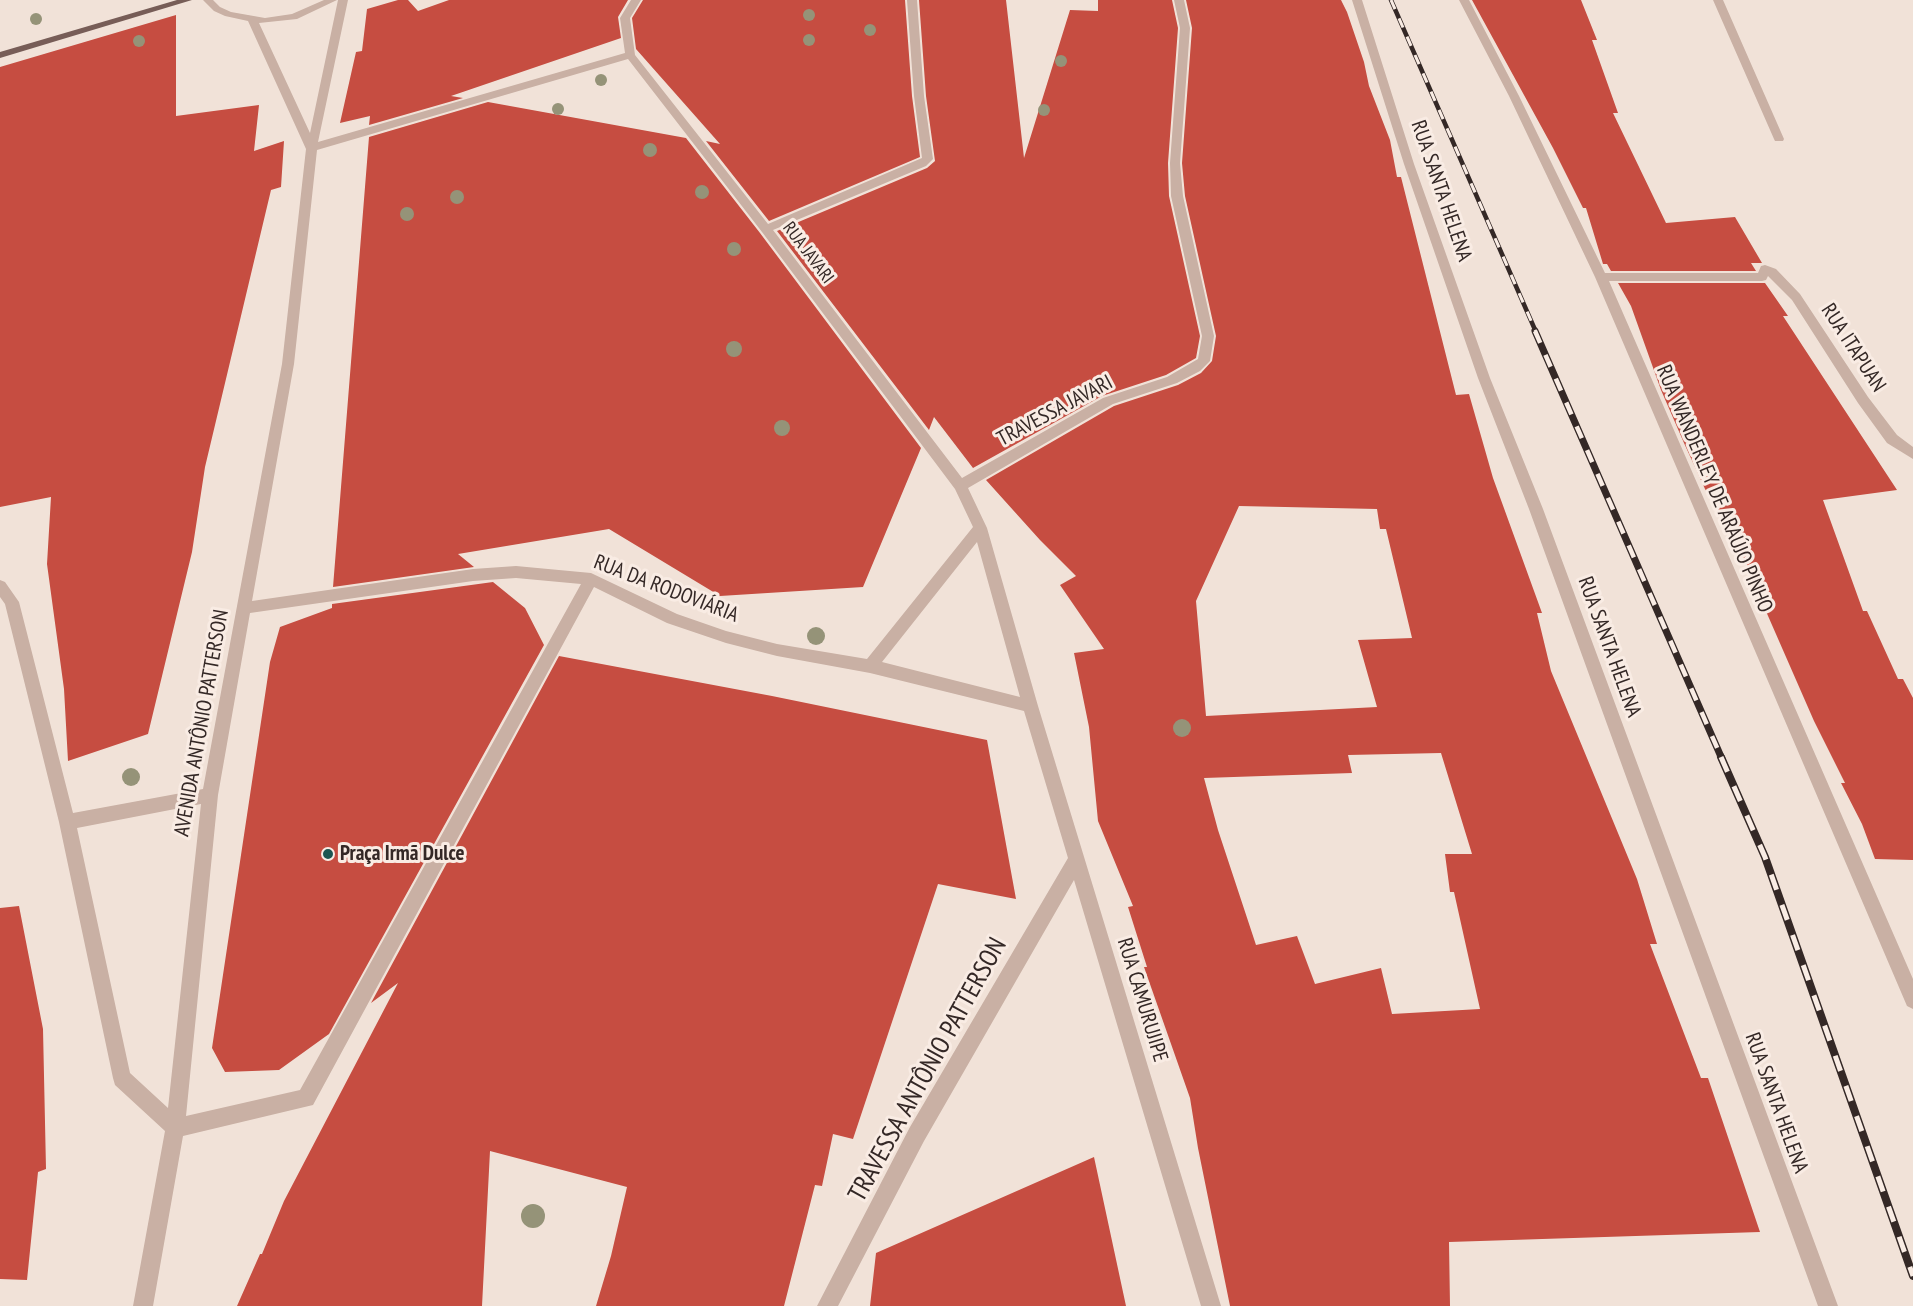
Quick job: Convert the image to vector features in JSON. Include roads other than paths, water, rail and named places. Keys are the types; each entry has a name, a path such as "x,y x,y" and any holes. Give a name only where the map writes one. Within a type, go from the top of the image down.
{"main road":[{"path":"0,55 187,0"}],"street":[{"path":"208,0 217,9 253,20 265,21 294,17 332,0"},
{"name":"AVENIDA ANTÔNIO PATTERSON","path":"143,1306 175,1128 210,795 288,364 311,148 343,0"},
{"path":"253,20 311,148 630,55 625,18 636,0"},
{"path":"766,230 922,164 928,159 919,96 912,0"},
{"name":"TRAVESSA JAVARI","path":"960,486 1099,406 1172,380 1196,368 1204,361 1208,351 1208,336 1177,196 1175,163 1185,28 1179,0"},
{"name":"RUA SANTA HELENA","path":"1357,0 1408,164 1484,378 1536,509 1828,1306"},
{"name":"RUA WANDERLEY DE ARAÚJO PINHO","path":"1464,0 1514,96 1601,278 1913,1000"},
{"path":"1718,0 1779,139"},
{"name":"RUA JAVARI","path":"630,55 960,486 980,528 1030,706"},
{"name":"RUA ITAPUAN","path":"1601,278 1762,277 1765,269 1772,272 1796,297 1892,439 1913,454"},
{"path":"870,666 980,528"},
{"name":"RUA DA RODOVIÁRIA","path":"245,608 473,575 516,572 591,579 672,618 726,637 777,650 870,666 1030,706"},
{"path":"0,586 12,602 67,822 122,1078 175,1128 306,1098 591,579"},
{"name":"RUA CAMURUJIPE","path":"1030,706 1211,1306"},
{"path":"67,822 210,795"},
{"name":"TRAVESSA ANTÔNIO PATTERSON","path":"827,1306 917,1134 1076,860"}],"railway":[{"path":"1391,0 1536,332"},
{"path":"1535,331 1722,759"},
{"path":"1721,757 1765,857 1913,1276"}],"place":[{"name":"Praça Irmã Dulce","path":"328,854"}]}
